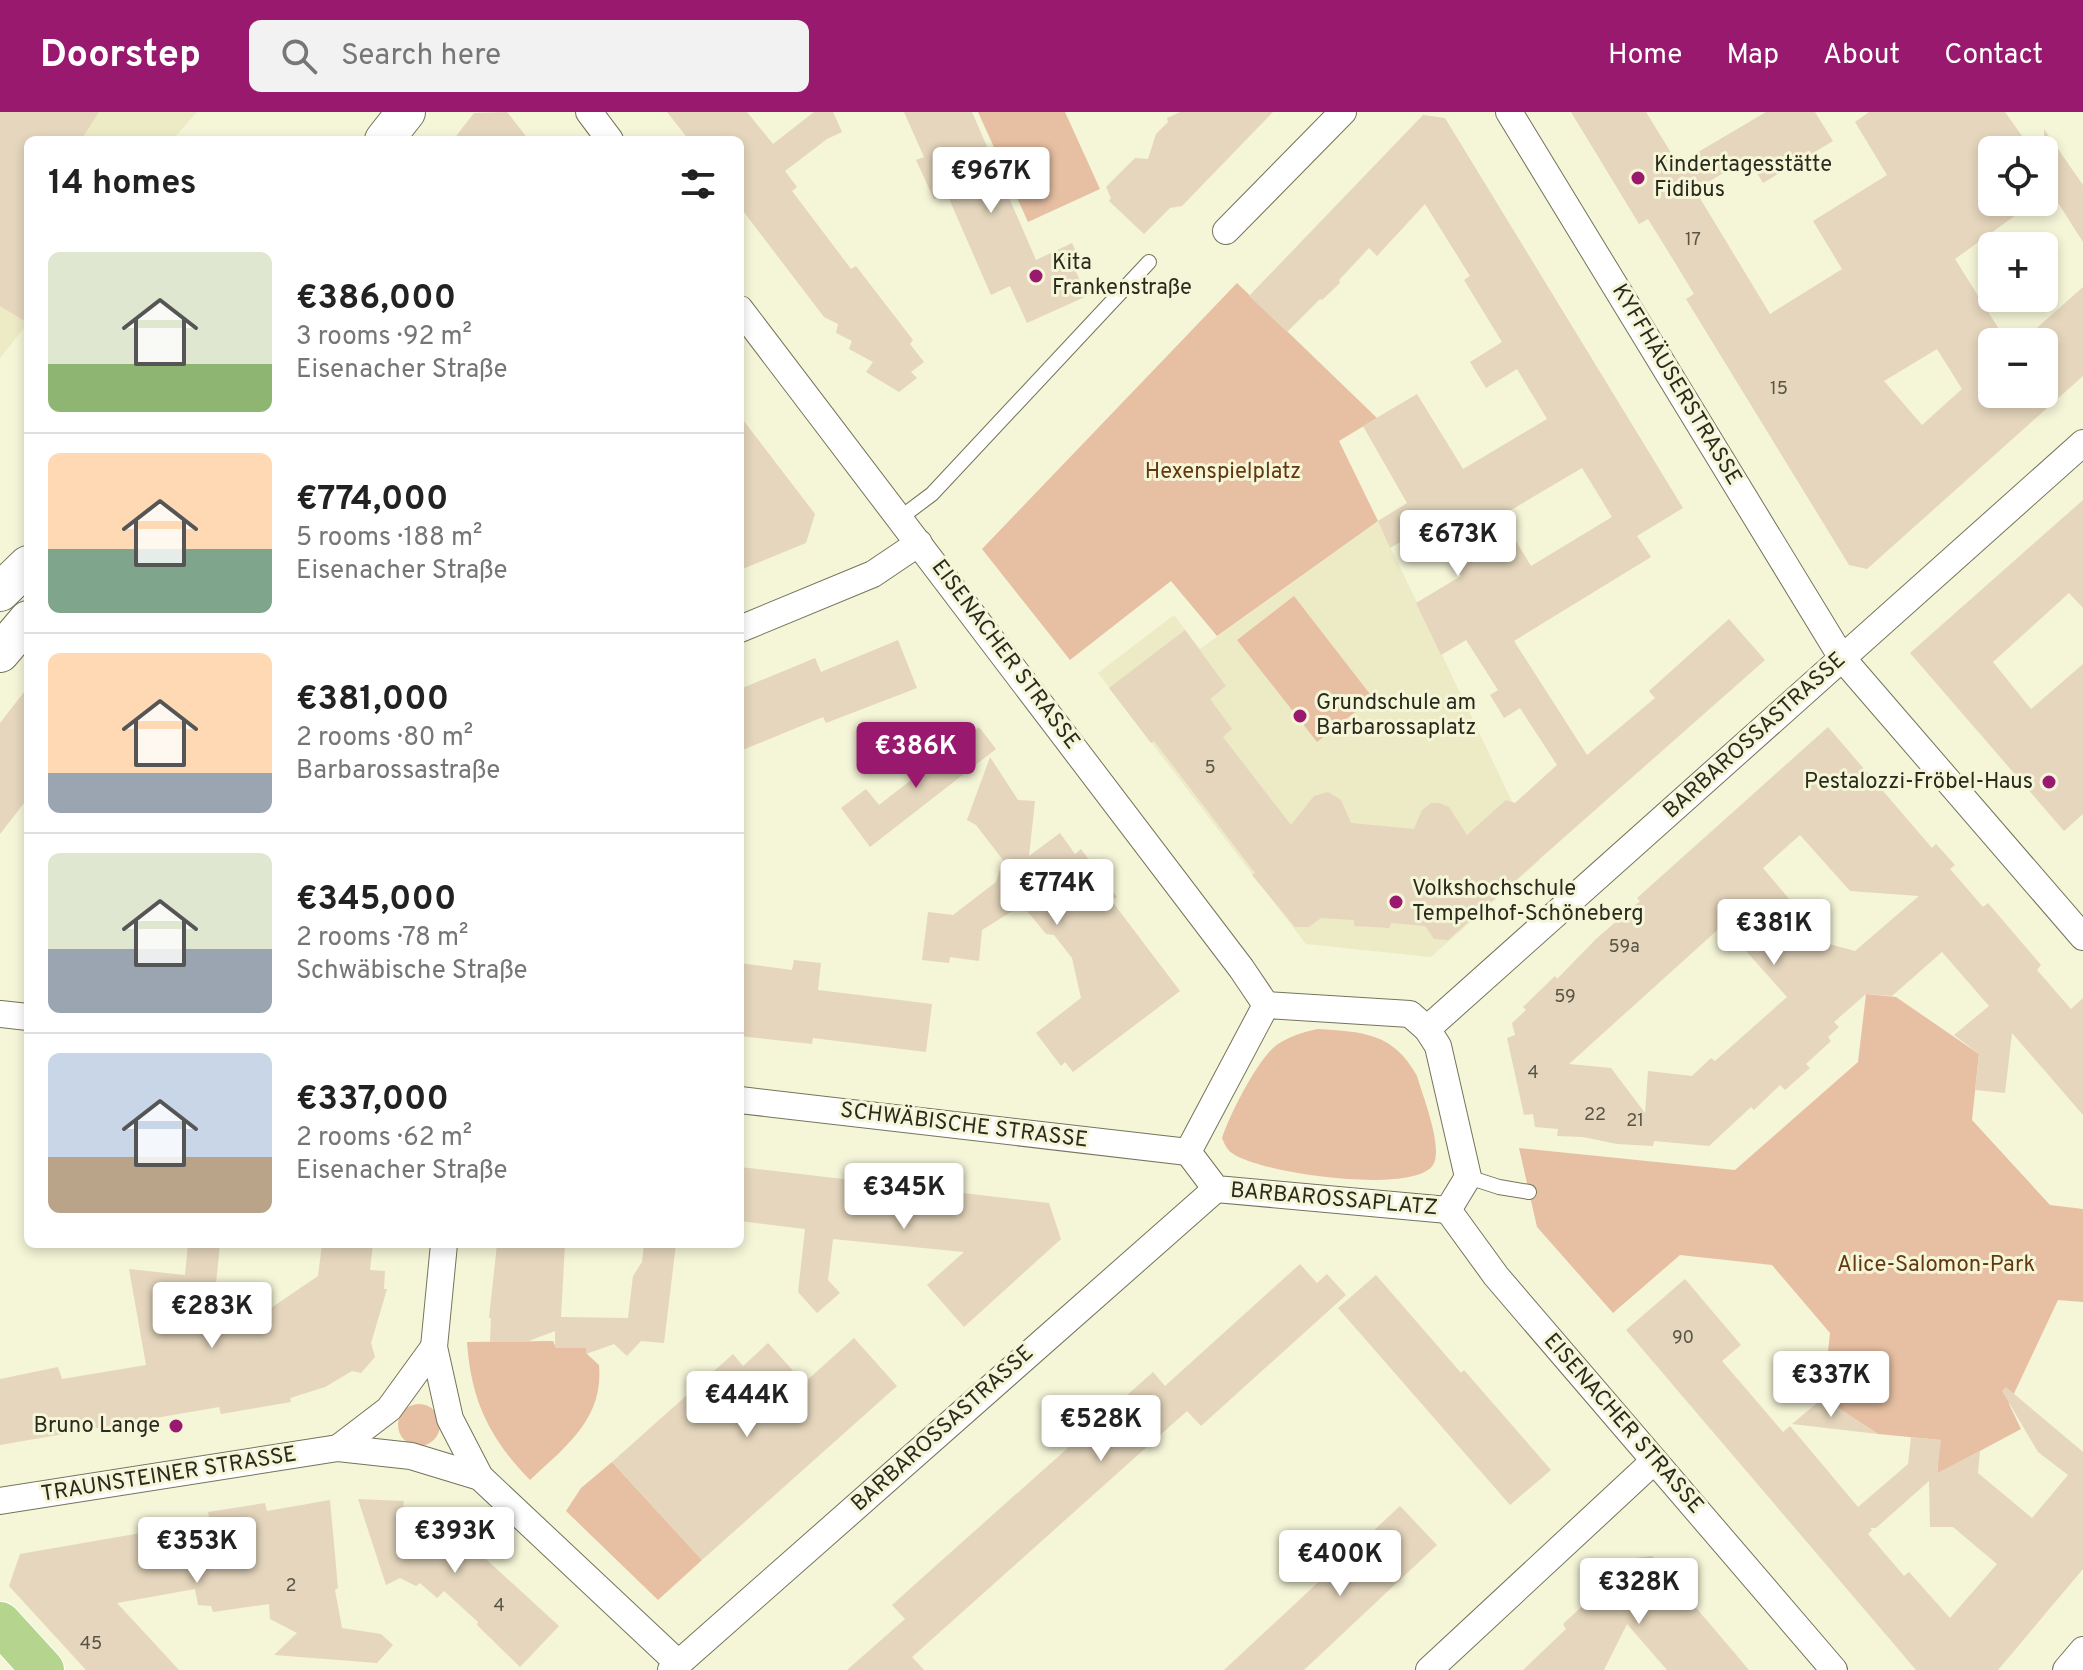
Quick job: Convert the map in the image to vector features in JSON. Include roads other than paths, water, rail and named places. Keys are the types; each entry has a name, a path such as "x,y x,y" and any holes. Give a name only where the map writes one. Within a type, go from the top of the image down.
{"main road":[{"path":"387,136 406,112"},
{"path":"0,592 24,569"},
{"path":"0,653 24,625"},
{"path":"0,1623 43,1670"}],"street":[{"path":"589,112 607,136"},
{"path":"1226,231 1343,112"},
{"name":"KYFFHÄUSERSTRASSE","path":"1509,112 1842,658 2083,937"},
{"name":"EISENACHER STRASSE","path":"744,314 1266,1005"},
{"name":"BARBAROSSASTRASSE","path":"1427,1029 2083,443"},
{"path":"744,627 873,574 919,543"},
{"path":"1188,1152 1266,1005 1410,1014 1427,1029 1438,1046 1468,1177"},
{"path":"0,1014 24,1017"},
{"name":"SCHWÄBISCHE STRASSE","path":"744,1100 1188,1152"},
{"name":"BARBAROSSAPLATZ","path":"1188,1152 1216,1189 1448,1210 1468,1177"},
{"name":"BARBAROSSASTRASSE","path":"674,1667 1216,1189"},
{"name":"EISENACHER STRASSE","path":"1448,1210 1496,1276 1834,1670"},
{"path":"444,1248 434,1347 450,1419 480,1477"},
{"name":"TRAUNSTEINER STRASSE","path":"338,1448 389,1409 434,1347"},
{"name":"TRAUNSTEINER STRASSE","path":"0,1501 338,1448 411,1456 480,1477 674,1667"},
{"path":"1429,1670 1654,1461"},
{"path":"2066,1670 2083,1650"}],"lane":[{"path":"900,518 932,494 1149,262"},
{"path":"1468,1177 1529,1192"}],"place":[{"name":"Kindertagesstätte Fidibus","path":"1638,178"},
{"name":"Kita Frankenstraße","path":"1036,276"},
{"name":"Grundschule am Barbarossaplatz","path":"1300,716"},
{"name":"Pestalozzi-Fröbel-Haus","path":"2049,782"},
{"name":"Volkshochschule Tempelhof-Schöneberg","path":"1396,902"},
{"name":"Bruno Lange","path":"176,1426"}],"park label":[{"name":"Hexenspielplatz","path":"1223,472"},
{"name":"Alice-Salomon-Park","path":"1936,1265"}]}
